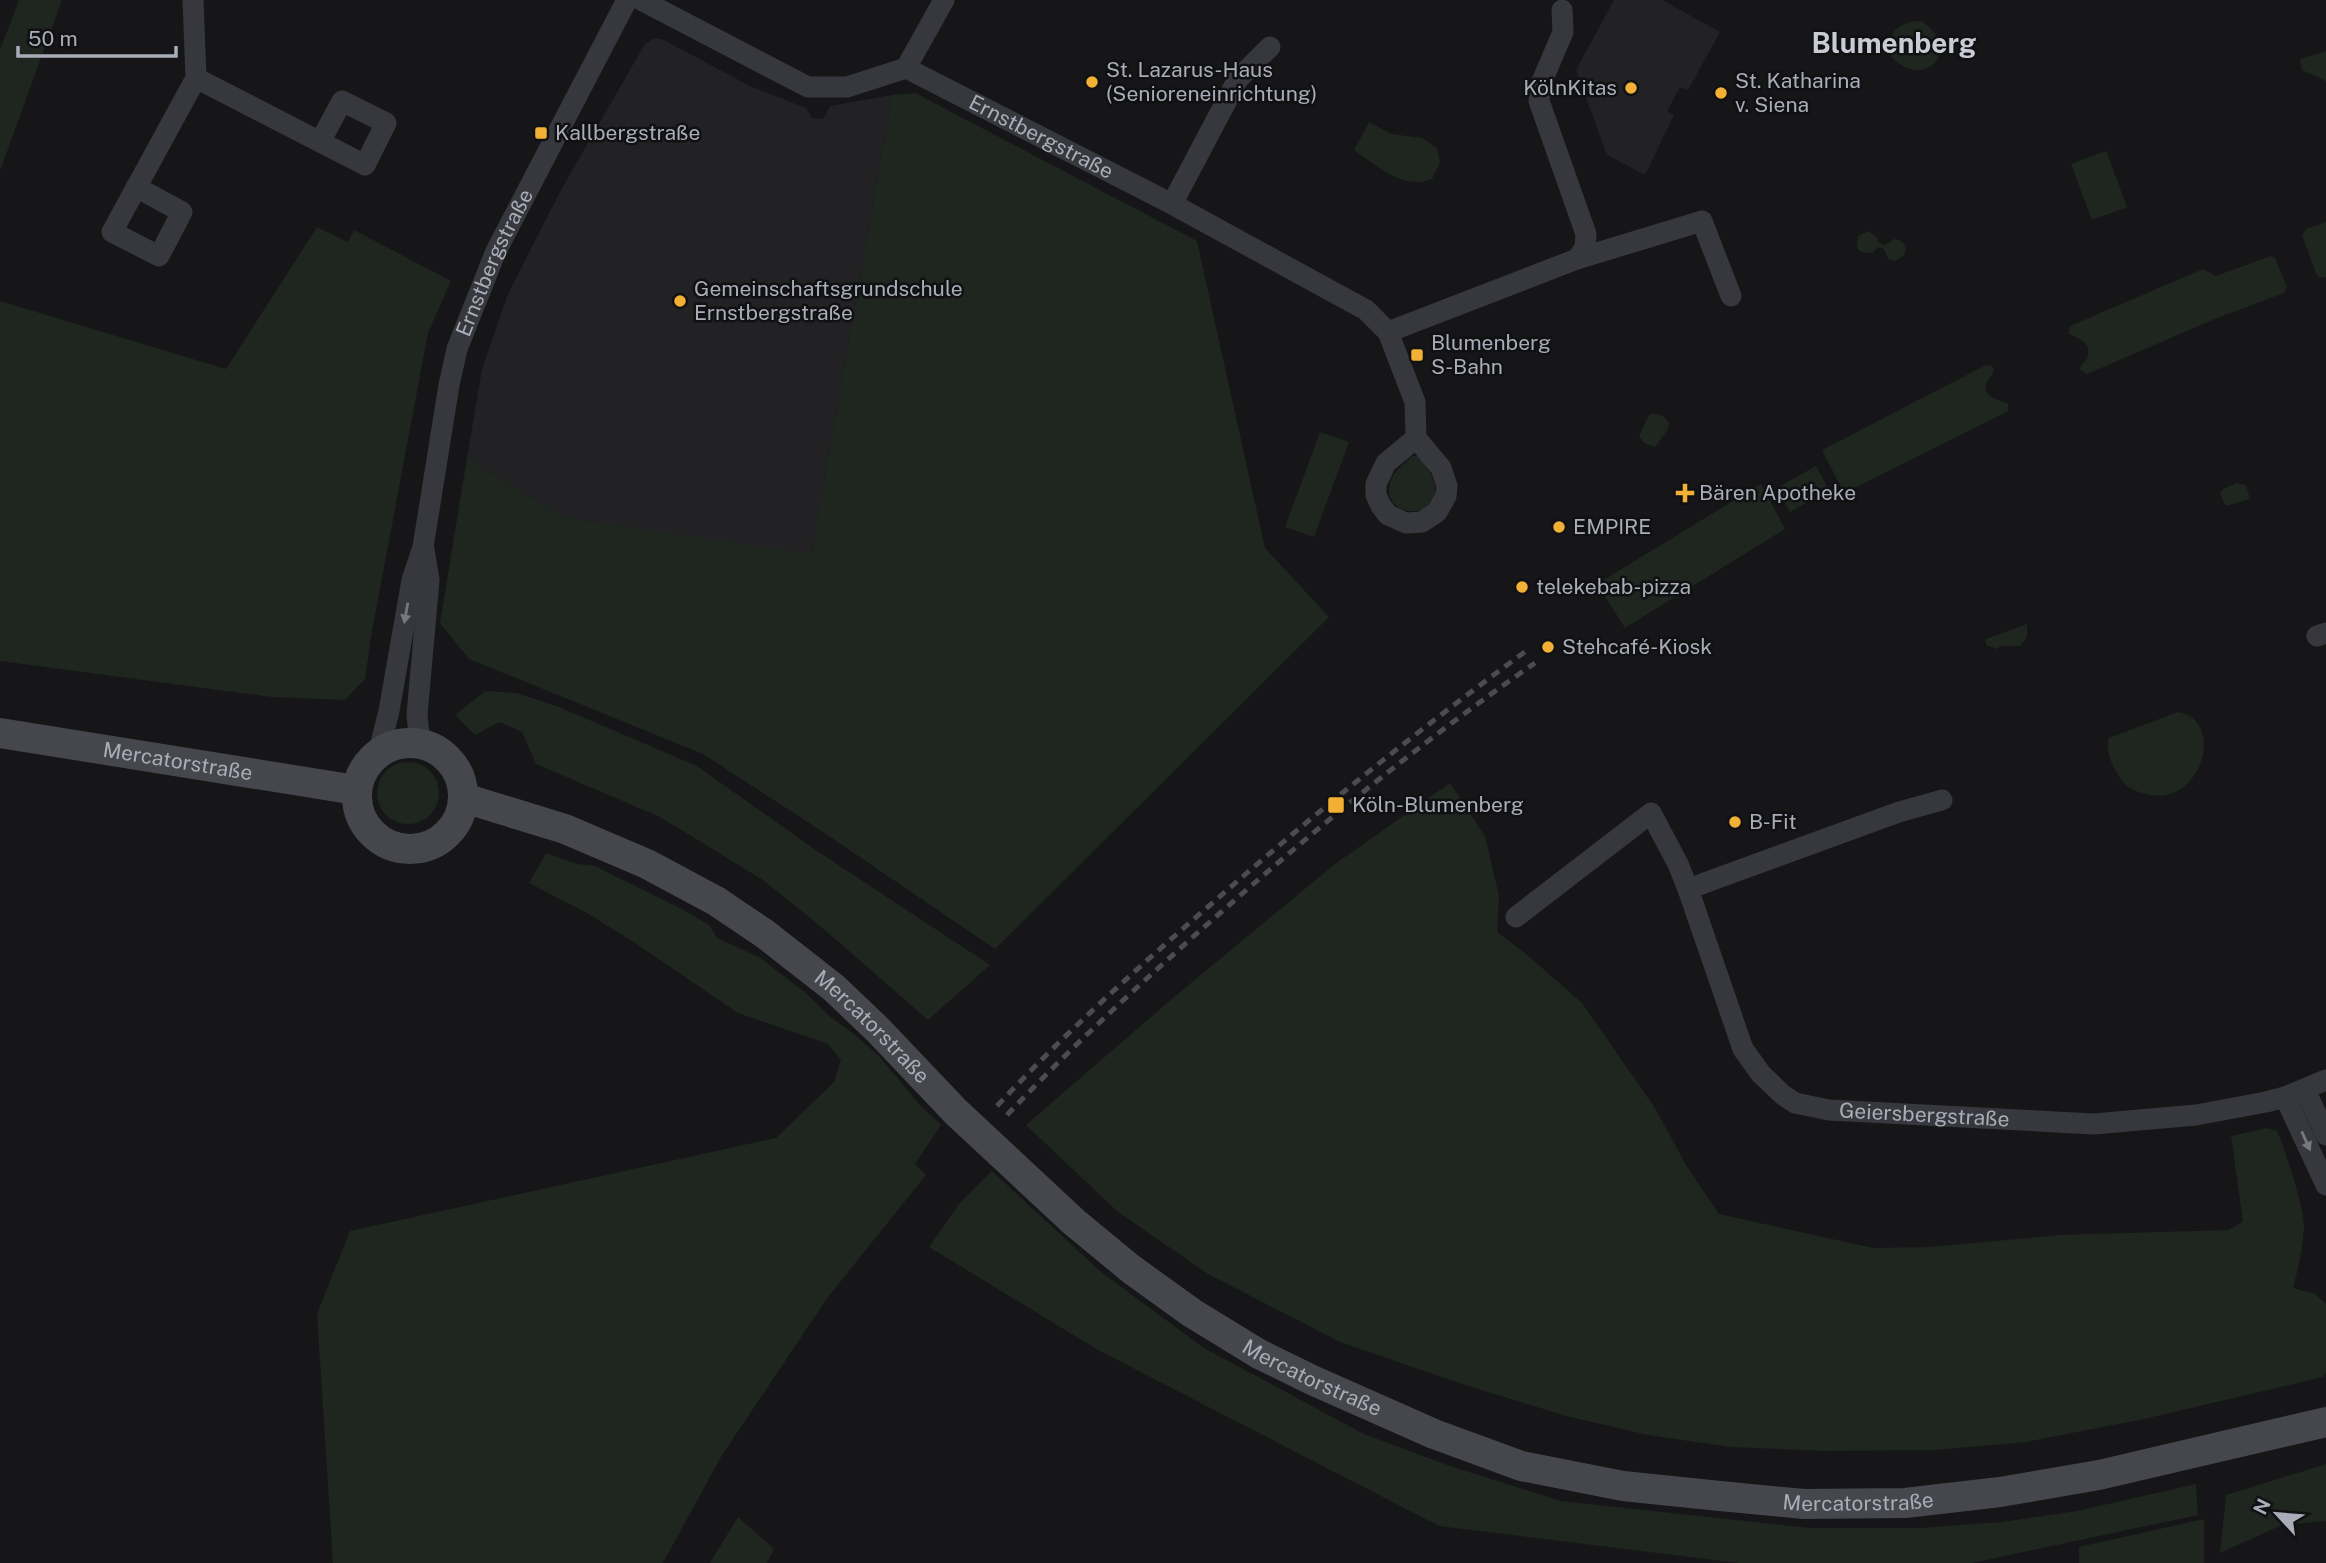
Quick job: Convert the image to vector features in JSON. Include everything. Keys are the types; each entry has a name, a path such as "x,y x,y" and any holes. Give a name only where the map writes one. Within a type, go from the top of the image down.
{"main road":[{"name":"Mercatorstraße","path":"0,733 356,790"},
{"path":"402,742 420,743 444,754 457,769 464,798 459,817 450,831 435,843 416,849 397,848 379,839 366,826 358,808 356,790 366,765 379,751 402,742"},
{"name":"Mercatorstraße","path":"464,798 565,829 647,864 716,901 765,934 834,988 956,1112 1074,1222 1131,1269 1192,1313 1259,1353 1312,1380 1434,1434 1521,1466 1623,1486 1720,1496 1804,1504 1905,1503 2000,1492 2099,1475 2326,1422"}],"street":[{"path":"136,187 196,78 193,0"},
{"name":"Ernstbergstraße","path":"379,751 389,711 412,580 424,547 457,349 496,251 627,0"},
{"path":"641,0 808,87 846,87 906,68 944,0"},
{"path":"1562,10 1563,32 1540,86 1539,101 1586,234 1585,248 1577,260"},
{"path":"1172,204 1238,79 1270,47"},
{"name":"Ernstbergstraße","path":"906,68 1172,204 1366,310 1388,332 1415,402 1416,438"},
{"path":"196,78 320,142"},
{"path":"1388,332 1577,260 1702,221 1731,296"},
{"name":"Ernstbergstraße","path":"420,743 416,715 429,580 424,547"},
{"path":"1688,889 1899,812 1942,800"},
{"name":"Geiersbergstraße","path":"1516,917 1651,813 1688,889 1743,1049 1761,1074 1783,1095 1795,1102 1829,1110 2094,1124 2196,1115 2295,1094 2326,1080"},
{"path":"2295,1094 2326,1135"},
{"path":"2295,1094 2326,1185"}],"shaded area":[{"path":"19,0 62,0 0,171 0,50"},
{"name":"KölnKitas","path":"1614,0 1662,0 1720,32 1688,90 1680,87 1667,111 1674,115 1645,175 1607,155 1576,70"},
{"path":"1921,21 1934,32 1939,43 1939,54 1935,63 1926,69 1915,70 1902,65 1889,54 1889,46 1896,29 1906,23"},
{"name":"Gemeinschaftsgrundschule Ernstbergstraße","path":"655,38 662,39 750,86 806,108 812,118 823,119 830,106 892,95 811,555 563,517 467,458 482,369 508,294 561,190 635,61 645,44"},
{"path":"2326,51 2326,81 2302,70 2300,59"},
{"path":"915,93 1197,241 1265,548 1329,617 995,949 703,754 469,659 440,623 467,458 563,517 811,554 892,95"},
{"path":"1369,122 1391,134 1422,138 1437,148 1440,162 1432,179 1411,182 1401,179 1354,150"},
{"path":"2106,151 2127,207 2092,220 2071,164"},
{"path":"2326,222 2326,277 2322,278 2317,276 2302,235 2306,229"},
{"path":"317,227 348,242 354,230 451,281 428,333 365,679 345,700 272,697 0,661 0,301 226,369"},
{"path":"1868,231 1877,237 1879,243 1885,245 1894,239 1903,242 1904,256 1894,261 1888,259 1884,249 1878,247 1872,253 1861,252 1857,248 1858,236"},
{"path":"2271,256 2275,258 2287,287 2284,293 2217,318 2087,374 2080,370 2089,350 2085,343 2069,334 2070,326 2203,269 2216,276"},
{"path":"1986,365 1992,366 1994,370 1986,390 1991,396 2008,404 2008,411 1844,493 1822,450"},
{"path":"1654,413 1663,416 1669,423 1668,429 1655,447 1644,443 1639,436 1649,415"},
{"path":"1320,432 1349,442 1314,537 1285,527"},
{"path":"1412,456 1418,456 1432,478 1435,494 1430,505 1419,510 1407,510 1396,505 1389,495 1392,477"},
{"path":"1816,466 1829,490 1790,512 1777,488"},
{"path":"2236,483 2246,485 2250,499 2226,506 2220,494 2222,490"},
{"path":"1761,484 1785,529 1625,628 1597,584"},
{"path":"2027,624 2027,637 2020,646 2001,646 1996,649 1986,645 1986,639"},
{"path":"485,691 517,693 559,707 697,766 814,849 990,965 928,1020 763,880 660,817 536,764 522,732 499,722 475,735 455,715"},
{"path":"2178,712 2193,718 2201,730 2204,745 2201,762 2193,777 2181,789 2165,795 2146,794 2129,787 2119,777 2111,760 2109,738"},
{"path":"408,762 430,771 439,793 430,815 408,824 386,815 377,793 386,771"},
{"path":"1450,783 1485,836 1499,896 1497,932 1582,1003 1655,1108 1686,1165 1719,1214 1873,1248 1929,1247 2060,1235 2228,1230 2243,1222 2231,1136 2267,1128 2277,1131 2294,1179 2303,1219 2303,1243 2293,1288 2315,1294 2326,1304 2326,1372 2323,1377 2144,1419 2026,1442 1935,1450 1825,1451 1730,1447 1648,1435 1566,1416 1340,1342 1208,1274 1118,1212 1026,1125 1174,997 1335,864"},
{"path":"546,853 577,864 595,866 682,909 709,925 717,938 759,957 806,993 828,1015 879,1056 919,1104 941,1125 915,1164 926,1175 828,1297 722,1455 663,1563 333,1563 317,1314 350,1231 776,1138 834,1082 841,1060 828,1044 738,1013 587,913 529,883"},
{"path":"992,1171 1101,1272 1204,1348 1364,1434 1447,1465 1561,1501 1810,1528 1920,1528 2002,1522 2077,1511 2196,1484 2198,1515 1972,1563 1738,1563 1439,1526 1098,1350 929,1247 959,1204"},
{"path":"2326,1464 2326,1521 2282,1525 2220,1553 2226,1495"},
{"path":"738,1517 774,1549 767,1563 710,1563"},
{"path":"2204,1519 2204,1563 2079,1563 2079,1547"}],"railway":[{"path":"997,1106 1100,1003 1247,872 1365,775 1526,651"},
{"path":"1007,1115 1164,962 1257,881 1413,752 1535,663"}],"place":[{"name":"St. Lazarus-Haus (Senioreneinrichtung)","path":"1092,82"},
{"name":"KölnKitas","path":"1631,88"},
{"name":"St. Katharina v. Siena","path":"1721,93"},
{"name":"Kallbergstraße","path":"541,133"},
{"name":"Gemeinschaftsgrundschule Ernstbergstraße","path":"680,301"},
{"name":"Blumenberg S-Bahn","path":"1417,355"},
{"name":"Bären Apotheke","path":"1685,493"},
{"name":"EMPIRE","path":"1559,527"},
{"name":"telekebab-pizza","path":"1522,587"},
{"name":"Stehcafé-Kiosk","path":"1548,647"},
{"name":"Köln-Blumenberg","path":"1336,805"},
{"name":"B-Fit","path":"1735,822"}],"district":[{"name":"Blumenberg","path":"1894,43"}]}
